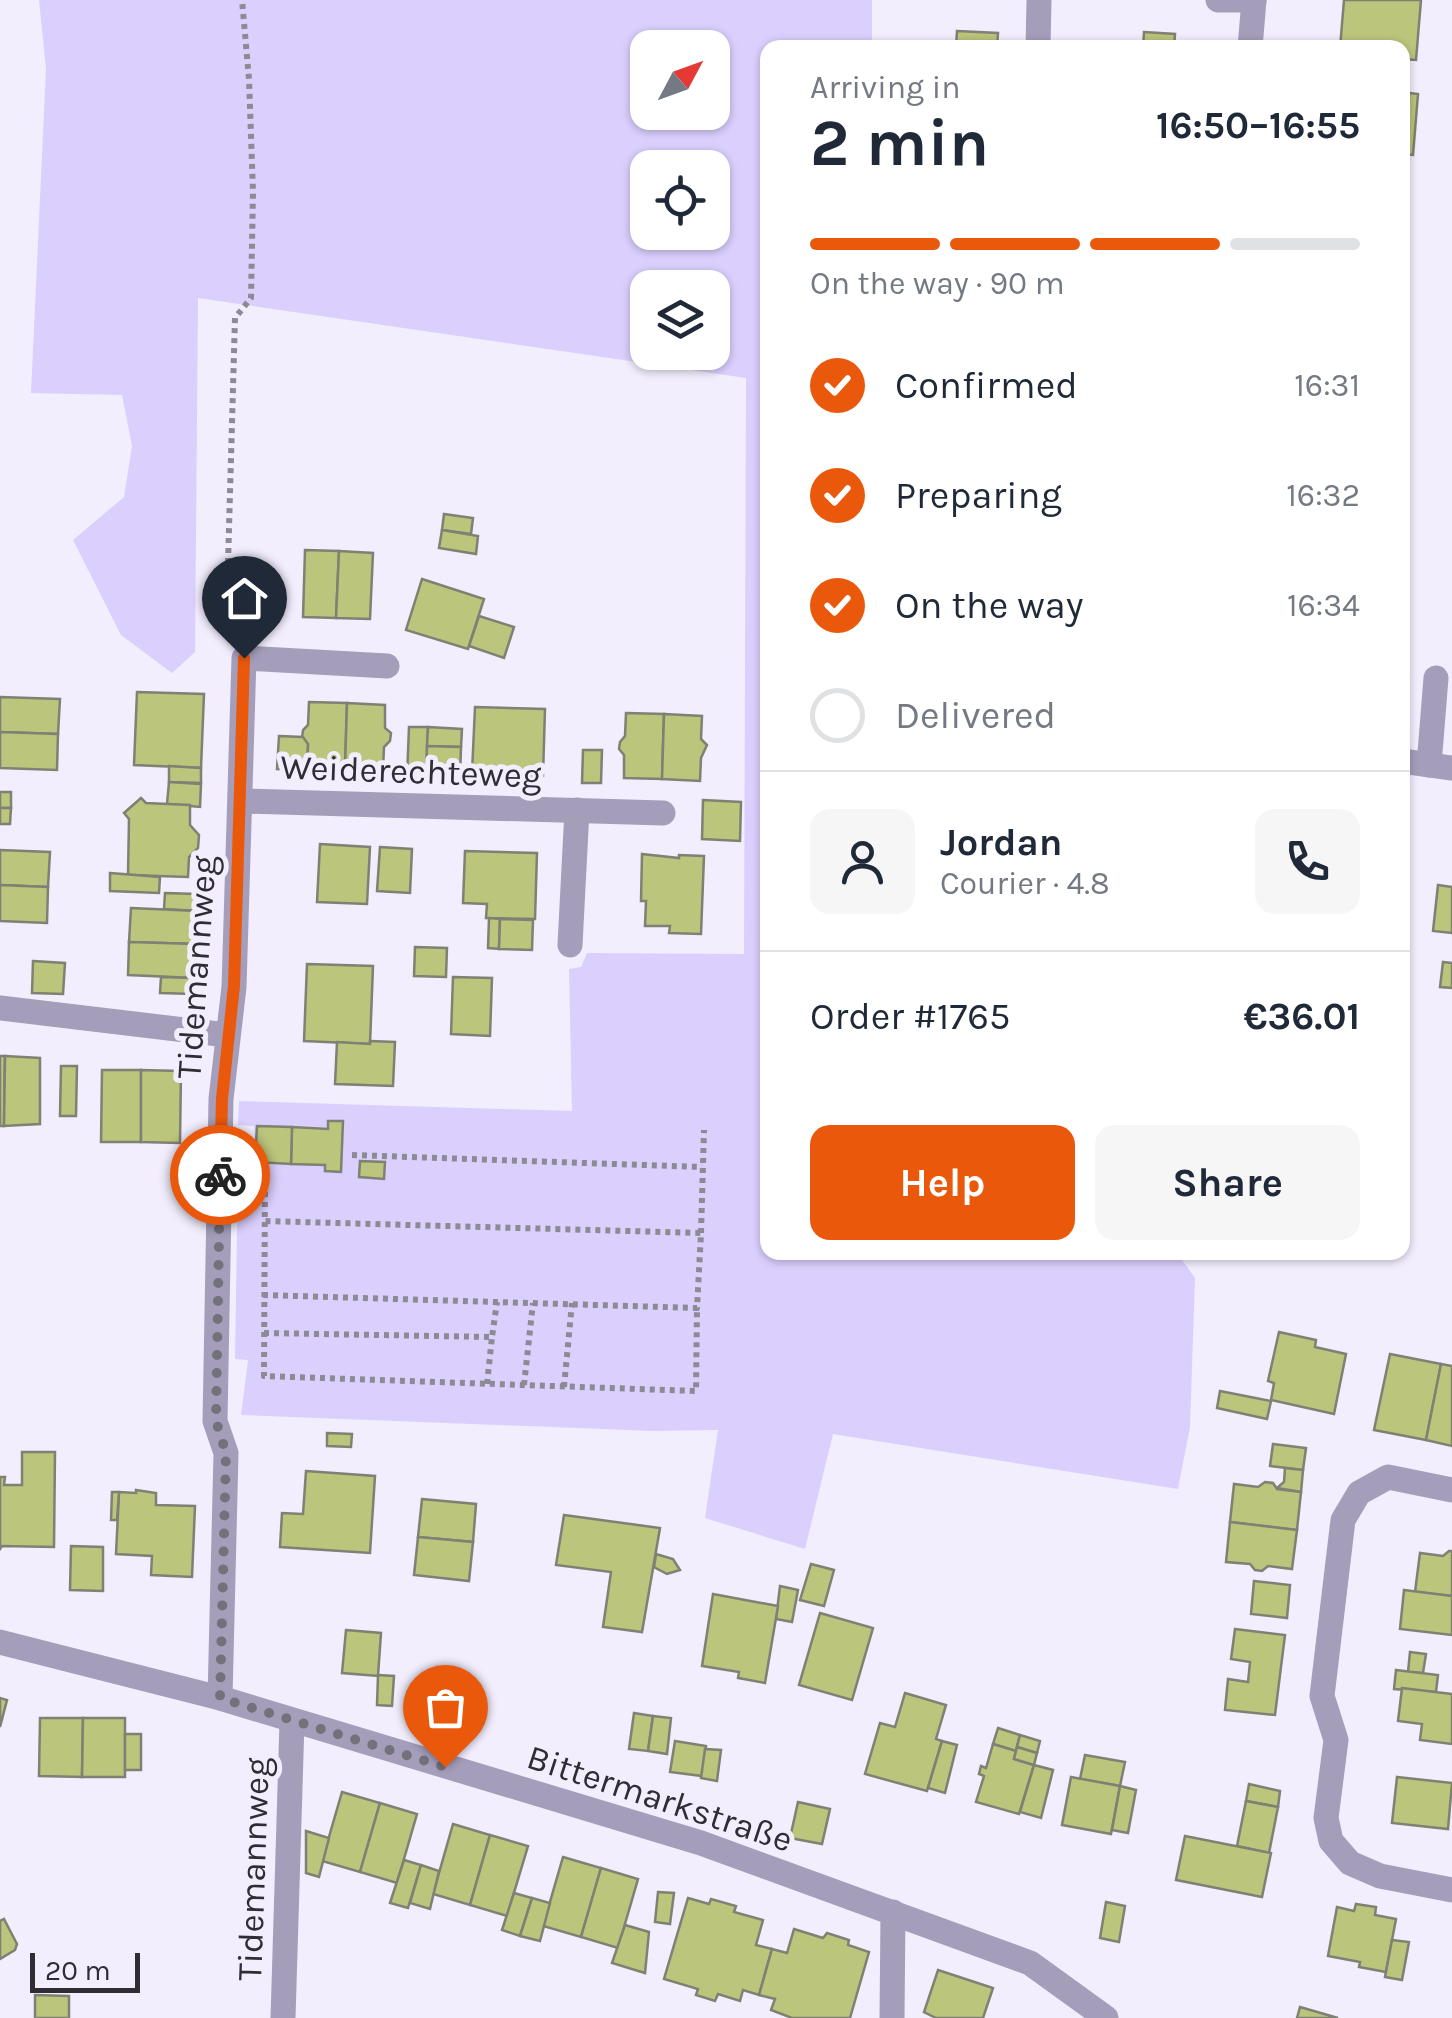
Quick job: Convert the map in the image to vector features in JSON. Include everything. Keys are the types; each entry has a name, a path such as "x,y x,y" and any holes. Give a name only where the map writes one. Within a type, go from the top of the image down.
{"street":[{"path":"1038,40 1039,0"},
{"path":"1218,0 1254,0 1251,40"},
{"path":"244,658 387,666"},
{"name":"Tidemannweg","path":"220,1698 226,1453 216,1421 215,1374 222,1099 234,986 244,658"},
{"path":"1410,762 1440,766 1436,678"},
{"name":"Weiderechteweg","path":"242,801 663,813"},
{"name":"Weiderechteweg","path":"570,945 578,810"},
{"path":"0,1008 227,1036"},
{"path":"1452,1490 1388,1477 1358,1493 1343,1520 1322,1696 1336,1740 1326,1818 1331,1841 1350,1864 1380,1876 1452,1890"},
{"name":"Bittermarkstraße","path":"0,1642 220,1698 701,1843 1030,1962 1106,2018"},
{"name":"Tidemannweg","path":"284,2018 292,1722"},
{"path":"892,1912 892,2018"}],"path":[{"path":"242,0 253,192 251,298 235,318 226,640 231,654 244,658"},
{"path":"265,1172 264,1376 696,1391 704,1130"},
{"path":"352,1156 702,1166"},
{"path":"264,1221 701,1233"},
{"path":"264,1295 697,1308"},
{"path":"487,1384 497,1302"},
{"path":"524,1385 533,1303"},
{"path":"564,1386 572,1304"},
{"path":"264,1333 492,1337"}],"shaded area":[{"path":"39,0 872,0 872,40 760,40 760,1260 1182,1260 1195,1278 1190,1427 1178,1489 833,1434 805,1549 705,1518 718,1430 653,1431 241,1415 248,1360 235,1359 238,1172 251,1171 250,1144 255,1143 254,1126 238,1125 239,1101 572,1111 569,969 581,967 587,953 744,954 746,378 691,370 730,370 730,270 630,270 630,361 198,298 195,652 172,673 121,635 73,540 124,497 132,446 122,395 31,393 46,69"}],"building":[{"path":"1344,0 1421,0 1416,60 1410,60 1410,40 1341,40"},
{"path":"957,31 998,33 998,40 956,40"},
{"path":"1144,32 1175,34 1175,40 1144,40"},
{"path":"1410,93 1418,94 1413,155 1410,155"},
{"path":"444,514 473,518 471,534 442,530"},
{"path":"442,530 478,536 476,554 439,548"},
{"path":"305,550 339,551 336,618 303,617"},
{"path":"339,551 373,553 370,619 336,618"},
{"path":"422,579 484,599 468,649 406,630"},
{"path":"479,616 514,627 504,658 469,646"},
{"path":"137,692 204,694 201,768 134,765"},
{"path":"0,697 60,699 58,734 0,732"},
{"path":"309,702 347,703 345,768 307,767 308,744 302,738 308,725"},
{"path":"347,703 385,705 385,728 391,733 384,747 383,770 345,768"},
{"path":"475,707 545,709 543,776 472,773"},
{"path":"626,713 664,714 662,779 624,778 624,755 619,749 625,736"},
{"path":"664,714 702,716 701,739 707,745 701,758 700,781 662,779"},
{"path":"409,727 428,727 426,778 407,777"},
{"path":"428,727 462,729 461,747 427,746"},
{"path":"0,732 58,734 57,770 0,768"},
{"path":"279,736 303,737 308,744 306,770 277,769"},
{"path":"427,746 461,747 460,779 426,778"},
{"path":"583,750 602,750 601,783 582,783"},
{"path":"169,766 201,768 201,783 169,782"},
{"path":"169,782 201,784 200,807 167,804"},
{"path":"0,792 11,792 11,808 0,808"},
{"path":"141,798 146,803 190,805 190,825 199,835 198,848 189,857 188,877 128,875 129,819 124,813"},
{"path":"703,800 741,802 740,841 702,839"},
{"path":"0,808 11,808 10,824 0,824"},
{"path":"320,844 370,847 367,904 317,902"},
{"path":"380,847 412,849 410,893 377,891"},
{"path":"0,850 50,852 48,887 0,885"},
{"path":"465,851 537,853 535,919 486,918 487,904 463,903"},
{"path":"642,854 704,856 701,934 669,933 670,926 645,926"},
{"path":"110,873 160,877 159,893 110,891"},
{"path":"0,885 48,887 47,923 0,921"},
{"path":"1438,885 1452,887 1452,933 1433,931"},
{"path":"165,893 197,894 197,911 164,909"},
{"path":"131,908 197,911 196,944 129,942"},
{"path":"489,918 500,919 499,949 488,948"},
{"path":"500,919 533,920 532,950 499,949"},
{"path":"129,942 196,944 194,978 128,975"},
{"path":"415,947 447,948 446,977 414,976"},
{"path":"33,961 65,963 63,994 32,993"},
{"path":"1443,962 1452,963 1452,988 1440,987"},
{"path":"307,964 373,966 370,1044 304,1041"},
{"path":"161,977 194,978 194,994 160,993"},
{"path":"453,977 492,978 490,1036 451,1034"},
{"path":"337,1042 395,1042 393,1086 335,1084"},
{"path":"0,1056 5,1056 4,1126 0,1126"},
{"path":"5,1056 40,1058 40,1124 4,1126"},
{"path":"61,1066 77,1066 76,1116 60,1116"},
{"path":"102,1070 141,1070 141,1142 101,1142"},
{"path":"141,1070 181,1071 180,1143 141,1142"},
{"path":"328,1121 343,1121 341,1172 325,1171 325,1165 291,1164 292,1127 328,1129"},
{"path":"257,1126 292,1127 291,1164 255,1162"},
{"path":"360,1161 385,1162 384,1179 359,1177"},
{"path":"1279,1332 1316,1340 1315,1347 1346,1354 1334,1414 1271,1400 1274,1383 1268,1381"},
{"path":"1390,1354 1441,1364 1426,1440 1374,1430"},
{"path":"1441,1364 1452,1366 1452,1446 1426,1440"},
{"path":"1220,1391 1271,1401 1267,1419 1217,1408"},
{"path":"327,1433 352,1434 351,1447 327,1446"},
{"path":"1273,1444 1306,1448 1303,1470 1270,1466"},
{"path":"22,1452 55,1452 54,1547 0,1549 0,1477 5,1477 4,1485 22,1485"},
{"path":"1285,1468 1303,1470 1301,1492 1277,1488 1284,1482"},
{"path":"306,1471 375,1476 370,1553 280,1547 282,1513 303,1514"},
{"path":"1265,1482 1273,1483 1277,1489 1301,1492 1297,1530 1230,1522 1234,1484 1258,1487"},
{"path":"112,1492 119,1492 117,1520 111,1520"},
{"path":"119,1492 156,1493 156,1505 195,1506 192,1577 151,1575 152,1556 116,1554"},
{"path":"422,1499 476,1504 473,1542 418,1537"},
{"path":"564,1515 660,1528 642,1632 603,1627 611,1572 556,1565"},
{"path":"1230,1522 1297,1530 1292,1569 1268,1566 1262,1571 1250,1564 1226,1562"},
{"path":"418,1537 473,1542 469,1581 414,1575"},
{"path":"71,1546 103,1547 103,1591 70,1590"},
{"path":"1449,1551 1452,1596 1415,1592 1420,1553 1443,1556"},
{"path":"656,1554 673,1559 680,1570 667,1574 654,1567"},
{"path":"811,1564 834,1570 824,1606 800,1600"},
{"path":"1254,1581 1290,1585 1287,1618 1251,1614"},
{"path":"780,1586 798,1590 792,1622 776,1619"},
{"path":"1404,1590 1452,1596 1452,1635 1400,1629"},
{"path":"713,1594 778,1606 765,1683 738,1678 739,1672 702,1666"},
{"path":"820,1613 873,1628 852,1700 799,1685"},
{"path":"1235,1629 1285,1635 1275,1715 1225,1710 1228,1679 1248,1682 1250,1662 1231,1659"},
{"path":"346,1630 381,1633 378,1676 342,1673"},
{"path":"1410,1652 1426,1654 1423,1673 1408,1672"},
{"path":"1396,1670 1438,1675 1436,1692 1394,1689"},
{"path":"378,1675 394,1676 392,1706 377,1705"},
{"path":"422,1678 437,1679 436,1709 419,1708"},
{"path":"1402,1688 1452,1694 1452,1744 1420,1740 1422,1724 1398,1721"},
{"path":"905,1693 946,1705 936,1739 942,1741 927,1791 865,1774 880,1723 895,1727"},
{"path":"0,1698 7,1700 0,1727"},
{"path":"634,1713 653,1716 648,1751 629,1749"},
{"path":"653,1716 671,1718 667,1754 648,1751"},
{"path":"40,1718 83,1718 82,1777 39,1776"},
{"path":"83,1718 125,1718 125,1777 82,1777"},
{"path":"998,1728 1020,1735 1016,1751 993,1744"},
{"path":"125,1734 141,1734 141,1770 125,1770"},
{"path":"1020,1735 1040,1741 1037,1753 1017,1747"},
{"path":"675,1741 706,1746 702,1776 670,1772"},
{"path":"942,1741 957,1745 945,1793 928,1788"},
{"path":"993,1744 1016,1751 1014,1759 1034,1765 1019,1814 976,1802 984,1776 979,1774 981,1766 986,1768"},
{"path":"1017,1747 1037,1753 1034,1765 1014,1759"},
{"path":"705,1749 721,1750 717,1781 701,1778"},
{"path":"1085,1755 1125,1762 1120,1786 1080,1779"},
{"path":"1034,1765 1053,1770 1041,1818 1020,1812"},
{"path":"1071,1777 1120,1786 1111,1834 1062,1825"},
{"path":"1397,1777 1452,1783 1448,1829 1392,1823"},
{"path":"1249,1784 1280,1791 1278,1807 1246,1801"},
{"path":"1120,1786 1136,1790 1128,1833 1112,1830"},
{"path":"342,1792 380,1803 360,1872 322,1861"},
{"path":"1246,1801 1278,1807 1269,1853 1237,1846"},
{"path":"798,1802 830,1809 822,1844 790,1838"},
{"path":"380,1803 417,1814 397,1883 360,1872"},
{"path":"453,1824 490,1835 470,1905 433,1894"},
{"path":"306,1831 329,1838 319,1877 306,1873"},
{"path":"490,1835 528,1846 507,1916 470,1905"},
{"path":"1185,1836 1271,1853 1262,1897 1176,1880"},
{"path":"563,1857 601,1868 581,1937 543,1926"},
{"path":"404,1860 421,1865 408,1908 390,1903"},
{"path":"421,1865 439,1871 430,1909 410,1903"},
{"path":"601,1868 638,1879 618,1948 581,1937"},
{"path":"658,1892 674,1893 670,1924 655,1922"},
{"path":"514,1893 532,1898 520,1936 502,1930"},
{"path":"532,1898 550,1903 540,1941 520,1936"},
{"path":"688,1898 736,1906 734,1912 763,1920 756,1945 772,1949 759,1995 743,1990 740,2001 718,1994 715,2001 696,1995 698,1989 664,1979"},
{"path":"1106,1902 1125,1906 1119,1942 1100,1938"},
{"path":"1356,1904 1376,1907 1375,1915 1396,1919 1386,1972 1328,1956 1337,1907 1354,1911"},
{"path":"4,1919 17,1944 15,1950 0,1959 0,1921"},
{"path":"625,1925 649,1932 645,1973 612,1963"},
{"path":"794,1929 823,1938 827,1933 869,1952 850,2018 792,2018 771,2010 775,1999 759,1995 772,1949 787,1953"},
{"path":"1392,1940 1409,1942 1402,1980 1385,1977"},
{"path":"938,1970 993,1988 983,2018 936,2018 924,2012"},
{"path":"35,1995 69,1996 69,2018 35,2018"},
{"path":"1300,2007 1338,2018 1297,2018"}],"way so far":[{"path":"220,1175 216,1421 226,1453 220,1698 445,1767"}],"route":[{"path":"220,1175 222,1099 234,986 244,658"}]}
